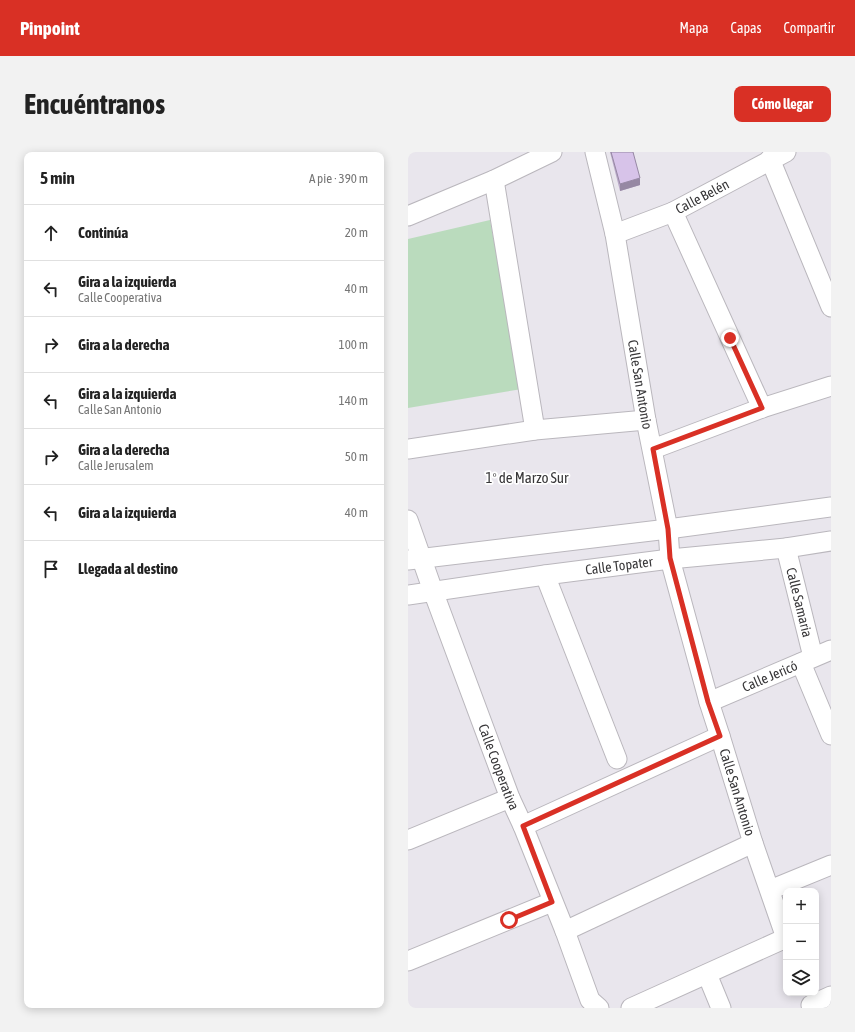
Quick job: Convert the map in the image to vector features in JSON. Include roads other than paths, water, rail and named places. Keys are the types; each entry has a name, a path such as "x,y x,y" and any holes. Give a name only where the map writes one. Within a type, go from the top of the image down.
{"street":[{"path":"408,216 494,180 552,152"},
{"name":"Calle San Antonio","path":"595,152 615,234 646,420 668,529 670,558 708,702 753,843 783,929"},
{"path":"778,156 831,308"},
{"name":"Calle Belén","path":"615,234 673,212 778,156"},
{"path":"494,180 535,430"},
{"path":"673,212 762,408"},
{"path":"653,449 762,408 831,386"},
{"path":"408,449 535,430 646,420"},
{"path":"415,559 668,529 831,507"},
{"name":"Calle Cooperativa","path":"408,520 415,559 433,591 510,798 523,826 565,932 590,1000 599,1008"},
{"name":"Calle Topater","path":"408,595 670,558 786,548 831,542"},
{"name":"Calle Samaria","path":"786,548 807,660 831,735"},
{"path":"545,575 617,759"},
{"name":"Calle Jericó","path":"708,702 831,650"},
{"path":"523,826 720,736"},
{"path":"408,840 510,798"},
{"path":"565,932 753,843"},
{"path":"770,890 831,865"},
{"path":"408,962 552,902"},
{"path":"631,1008 783,939"},
{"path":"707,974 721,1008"},
{"path":"810,1002 831,996"}],"district":[{"name":"1º de Marzo Sur","path":"527,478"}]}
